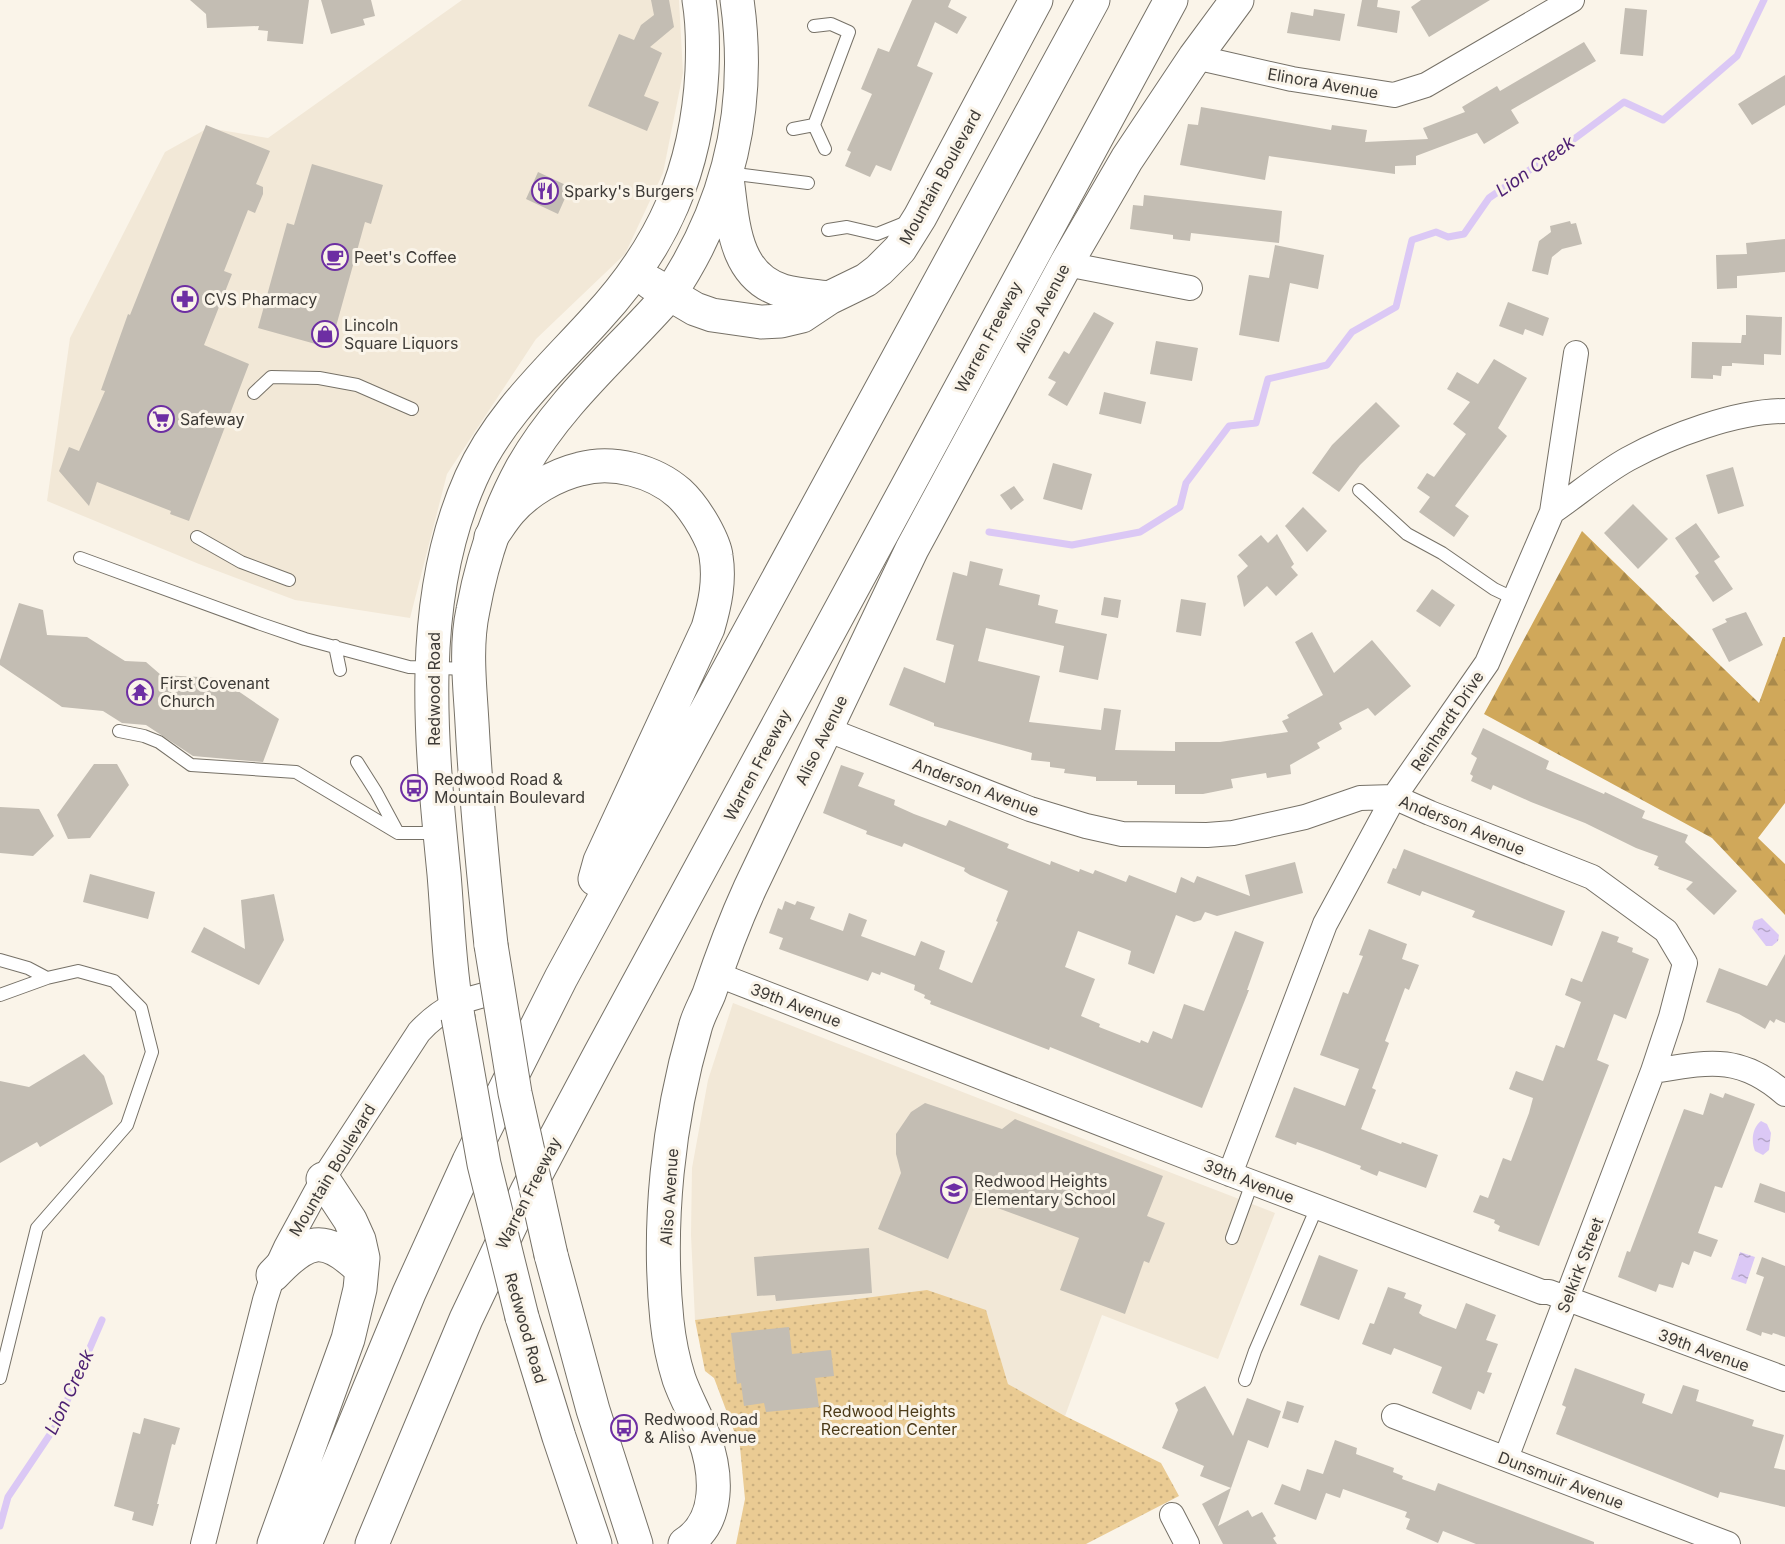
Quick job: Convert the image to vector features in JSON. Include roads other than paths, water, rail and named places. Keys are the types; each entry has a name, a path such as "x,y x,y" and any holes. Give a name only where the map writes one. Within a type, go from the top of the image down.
{"main road":[{"name":"Redwood Road","path":"595,1544 552,1418 522,1317 484,1164 470,1002 440,833 435,770 433,669 435,606 443,561 459,508 489,441 512,411 600,315 635,271 661,231 676,200 692,148 701,80 703,45 699,0"},
{"name":"Redwood Road","path":"636,1544 592,1410 551,1255 515,1093 470,1002 491,945 478,821 469,646 472,610 491,537 522,468 565,408 669,295 683,274 706,227 727,173 739,119 741,45 737,0"},
{"name":"Mountain Boulevard","path":"635,271 669,295 695,309 712,315 761,322 781,321 802,316 829,298 866,280 900,249 920,217 1036,0"},
{"path":"305,1544 409,1293 469,1161 561,978 1093,0"},
{"name":"Warren Freeway","path":"372,1544 466,1319 527,1191 1171,0"},
{"name":"Aliso Avenue","path":"685,1544 693,1538 708,1517 712,1503 714,1476 704,1436 679,1379 669,1331 665,1273 667,1187 674,1128 696,1026 729,934 912,549 1065,264 1128,159 1195,57 1237,0"},
{"path":"727,173 737,244 754,275 782,290 829,298"},
{"path":"491,537 510,511 540,487 580,469 599,466 621,467 660,480 680,494 695,510 716,554 718,576 716,602 708,628 600,861 578,937 561,978"},
{"path":"274,1544 348,1339 360,1289 363,1258 359,1240 350,1220 323,1179"},
{"path":"273,1275 292,1255 306,1246 319,1245 332,1248 361,1269"}],"street":[{"name":"Elinora Avenue","path":"1195,57 1292,80 1394,95 1426,85 1572,0"},
{"path":"1065,264 1190,288"},
{"name":"Reinhardt Drive","path":"1230,1174 1326,924 1394,797 1487,663 1552,512 1576,353"},
{"path":"1552,512 1626,460 1689,430 1768,411 1785,411"},
{"name":"Anderson Avenue","path":"826,729 1030,809 1122,834 1196,836 1233,833 1305,817 1360,798 1394,797 1592,877 1666,931 1685,963"},
{"name":"Selkirk Street","path":"1506,1458 1653,1071 1671,1017 1685,963"},
{"name":"39th Avenue","path":"716,974 1252,1183 1785,1379"},
{"name":"Mountain Boulevard","path":"203,1544 257,1327 273,1275 323,1179 411,1042 434,1016 470,1002"},
{"path":"1653,1071 1704,1063 1738,1065 1768,1080 1785,1094"},
{"name":"Dunsmuir Avenue","path":"1394,1416 1728,1544"},
{"path":"1172,1515 1187,1544"}],"lane":[{"path":"814,26 831,24 849,32 814,125 825,149"},
{"path":"792,129 814,125"},
{"path":"727,173 808,183"},
{"path":"828,230 847,227 877,234 920,217"},
{"path":"254,393 272,377 319,378 357,385 412,410"},
{"path":"1359,490 1407,534 1442,553 1494,589 1515,599"},
{"path":"197,537 242,562 289,580"},
{"path":"80,558 261,624 334,646 409,667 469,669"},
{"path":"334,646 340,670"},
{"path":"119,731 144,736 159,742 191,765 296,772 398,833 440,833"},
{"path":"357,762 398,833"},
{"path":"0,960 27,968 47,978"},
{"path":"0,995 47,978 78,971 114,981 141,1008 152,1052 127,1125 37,1228 0,1378"},
{"path":"1232,1238 1252,1183"},
{"path":"1245,1380 1255,1351 1317,1207"}],"water":[{"path":"1762,918 1779,935 1778,941 1772,946 1766,946 1752,928 1754,921"},
{"path":"1761,1121 1767,1124 1771,1133 1769,1150 1763,1155 1755,1151 1753,1143 1754,1131"},
{"path":"1740,1252 1755,1257 1746,1284 1731,1279"}],"waterway":[{"name":"Lion Creek","path":"989,532 1072,545 1140,532 1180,507 1186,483 1229,426 1256,423 1268,379 1327,365 1352,332 1396,307 1412,240 1436,232 1448,237 1464,234 1489,198 1624,102 1663,120 1737,56 1764,0"},
{"name":"Lion Creek","path":"0,1526 8,1497 57,1424 102,1320"}],"place":[{"name":"Sparky's Burgers","path":"545,191"},
{"name":"Peet's Coffee","path":"335,257"},
{"name":"CVS Pharmacy","path":"185,299"},
{"name":"Lincoln Square Liquors","path":"325,334"},
{"name":"Safeway","path":"161,419"},
{"name":"First Covenant Church","path":"140,692"},
{"name":"Redwood Road & Mountain Boulevard","path":"414,788"},
{"name":"Redwood Heights Elementary School","path":"954,1190"},
{"name":"Redwood Road & Aliso Avenue","path":"624,1428"}],"park label":[{"name":"Redwood Heights Recreation Center","path":"889,1420"}]}
